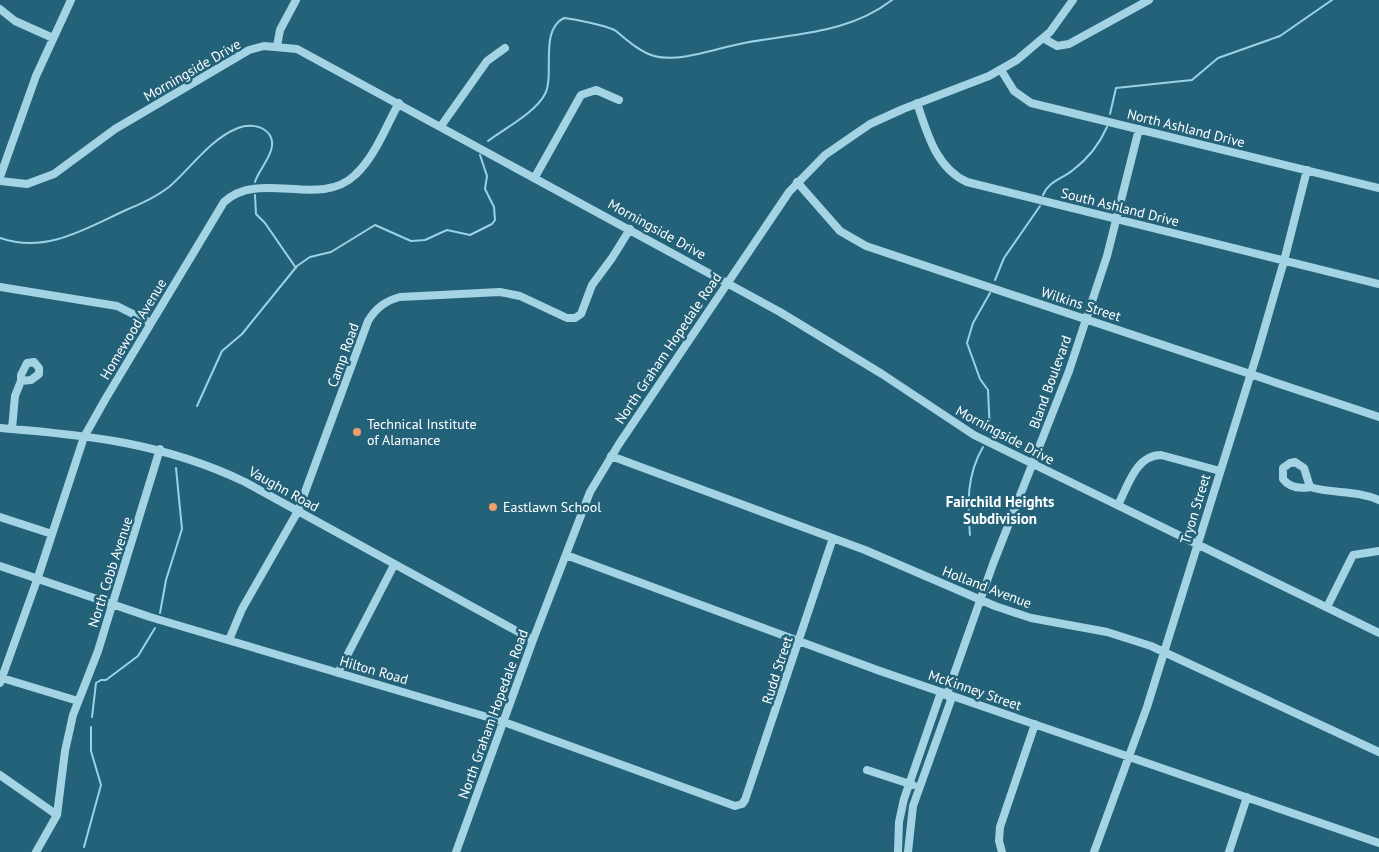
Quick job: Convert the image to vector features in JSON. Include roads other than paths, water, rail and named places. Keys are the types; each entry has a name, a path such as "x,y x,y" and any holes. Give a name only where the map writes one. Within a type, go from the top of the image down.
{"street":[{"path":"0,176 22,110 71,0"},
{"path":"277,46 280,30 296,0"},
{"name":"North Graham Hopedale Road","path":"456,852 583,505 611,456 798,182 825,155 854,134 887,115 1001,70 1027,53 1060,21 1073,0"},
{"path":"1044,38 1056,46 1069,44 1149,0"},
{"path":"0,9 15,22 53,38"},
{"name":"Morningside Drive","path":"0,181 27,184 46,178 115,129 257,47 277,46 307,52 728,282 828,339 961,427 1032,464 1379,633"},
{"path":"441,126 487,62 505,48"},
{"name":"North Ashland Drive","path":"1001,70 1014,91 1025,100 1379,188"},
{"path":"535,177 581,95 596,90 619,100"},
{"name":"Homewood Avenue","path":"1,681 38,580 84,437 151,323 230,198 250,189 325,189 348,181 364,164 399,103"},
{"name":"South Ashland Drive","path":"917,104 935,151 946,168 959,178 1116,220 1379,284"},
{"name":"Bland Boulevard","path":"947,694 1032,464 1069,371 1107,256 1139,129"},
{"name":"Tryon Street","path":"1094,852 1130,756 1164,654 1284,261 1306,170"},
{"name":"Wilkins Street","path":"798,182 837,228 856,242 1379,417"},
{"name":"Camp Road","path":"229,640 242,608 298,511 368,321 380,306 400,297 500,292 520,296 567,318 575,318 584,310 592,285 630,229"},
{"path":"0,287 117,306 151,323"},
{"path":"12,429 16,396 22,381"},
{"name":"Vaughn Road","path":"0,428 84,437 160,449 223,471 533,640"},
{"name":"North Cobb Avenue","path":"58,815 65,750 78,701 98,651 113,605 160,449"},
{"path":"1118,505 1140,464 1154,455 1161,455 1220,471"},
{"name":"Holland Avenue","path":"611,456 833,538 981,600 1031,618 1125,637 1379,752"},
{"path":"1310,487 1322,490 1359,493 1379,500"},
{"path":"0,517 52,534"},
{"name":"Rudd Street","path":"739,806 745,800 833,538"},
{"path":"1327,607 1354,555 1379,551"},
{"name":"McKinney Street","path":"566,555 799,642 1379,843"},
{"path":"338,673 394,564"},
{"name":"Hilton Road","path":"0,566 113,605 504,722 739,806"},
{"path":"1,681 78,701"},
{"name":"Bland Boulevard","path":"898,852 900,813 940,695 947,694"},
{"name":"Bland Boulevard","path":"908,852 911,816 951,700 947,694"},
{"path":"1002,852 999,841 1000,827 1036,724"},
{"path":"867,770 920,787"},
{"path":"0,775 58,815 36,852"},
{"path":"1228,852 1247,797"}],"waterway":[{"path":"488,141 527,114 541,101 548,86 552,32 556,24 564,18 612,29 649,54 664,58 675,58 744,43 840,26 858,20 892,0"},
{"path":"1110,114 1116,88 1192,80 1218,58 1280,36 1332,0"},
{"path":"0,238 33,243 49,241 95,225 143,203 169,187 218,139 242,127 255,126 263,129 272,140 268,158 255,182"},
{"path":"1043,195 1052,183 1073,170 1089,156 1101,140 1107,127"},
{"path":"197,406 222,351 242,334 297,266 310,257 331,252 375,225 411,241 425,240 447,230 470,235 492,224 495,220 494,207 485,189 487,176 480,155"},
{"path":"255,195 256,214 265,223 296,268"},
{"path":"995,280 1004,258 1040,206"},
{"path":"990,293 973,323 967,343 980,379 988,390 990,433"},
{"path":"970,535 969,489 974,468 983,447"},
{"path":"160,613 166,580 182,529 176,468"},
{"path":"92,717 96,683 106,680 138,656 155,628"},
{"path":"84,847 101,785 91,751 91,727"}],"place":[{"name":"Technical Institute of Alamance","path":"357,432"},
{"name":"Eastlawn School","path":"493,507"}],"district":[{"name":"Fairchild Heights Subdivision","path":"1000,510"}]}
